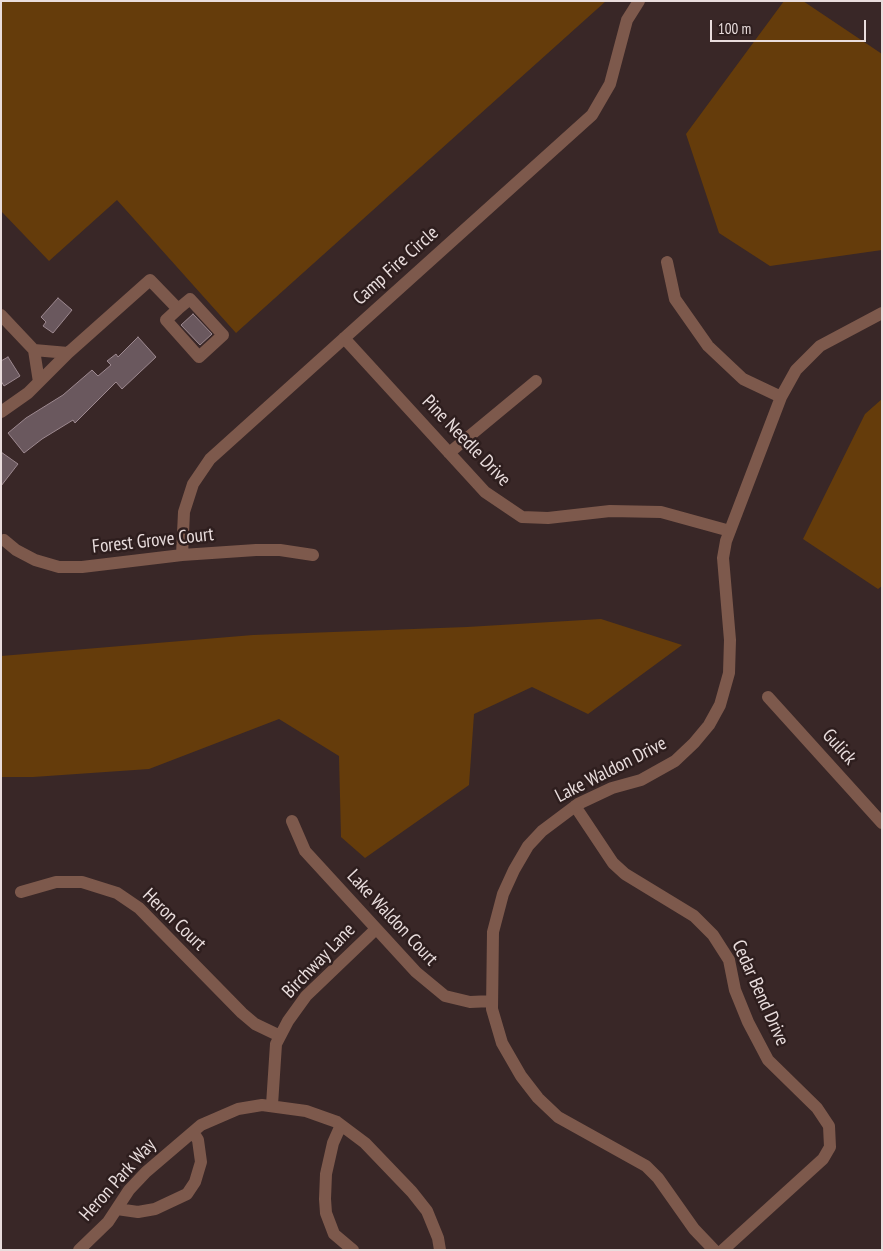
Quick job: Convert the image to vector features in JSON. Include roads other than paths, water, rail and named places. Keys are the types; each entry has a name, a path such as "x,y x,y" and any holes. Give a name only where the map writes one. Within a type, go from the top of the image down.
{"street":[{"name":"Camp Fire Circle","path":"182,555 184,512 193,484 210,459 592,115 610,84 627,20 639,1"},
{"path":"666,262 675,299 708,346 743,379 781,397"},
{"path":"1,412 28,393 68,353 150,280 178,309"},
{"path":"190,299 223,336 199,357 166,320 178,309 190,299"},
{"name":"Lake Waldon Drive","path":"714,1250 694,1229 658,1178 646,1166 624,1152 577,1129 558,1117 538,1098 521,1076 502,1043 492,1009 493,932 503,894 514,870 528,846 542,830 575,806 612,788 640,780 675,761 709,725 720,706 729,673 730,640 723,558 730,531 781,397 796,370 809,355 838,335 882,313"},
{"path":"1,315 34,350 39,382"},
{"name":"Pine Needle Drive","path":"344,338 485,492 522,517 548,518 610,511 660,512 730,531"},
{"path":"34,350 68,353"},
{"path":"449,453 536,381"},
{"name":"Forest Grove Court","path":"4,540 16,550 34,560 59,566 82,567 182,555 280,550 313,555"},
{"name":"Gulick","path":"768,697 882,823"},
{"name":"Cedar Bend Drive","path":"575,806 613,863 625,874 694,916 713,935 729,960 735,990 768,1060 817,1108 829,1126 830,1147 823,1159 723,1250"},
{"name":"Lake Waldon Court","path":"292,821 306,851 416,972 445,996 470,1002 492,1001"},
{"name":"Heron Court","path":"21,892 56,882 82,882 117,893 139,908 242,1013 255,1024 280,1036"},
{"name":"Birchway Lane","path":"272,1105 273,1065 276,1044 288,1021 306,996 376,929"},
{"name":"Heron Park Way","path":"78,1250 108,1222 129,1190 170,1150 201,1125 238,1109 262,1104 306,1111 341,1125 365,1143 427,1211 438,1238 440,1250"},
{"path":"341,1125 333,1143 326,1174 326,1213 334,1234 354,1250"},
{"path":"117,1209 138,1212 155,1209 187,1194 195,1182 201,1162 198,1140 193,1132"}]}
